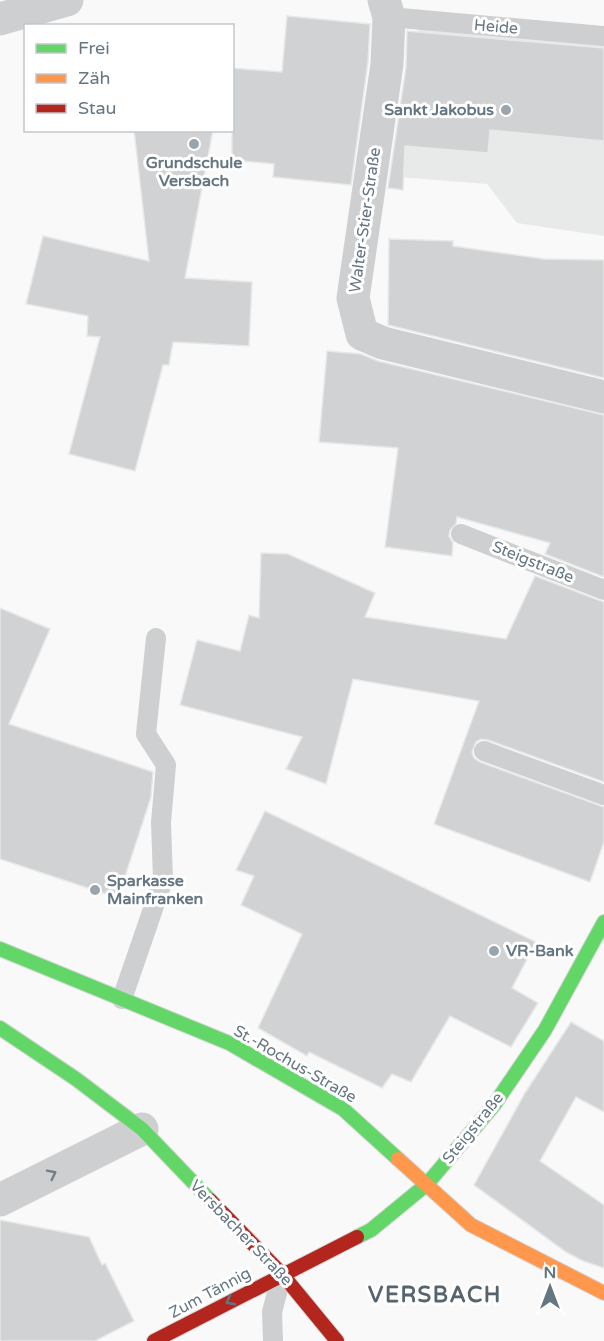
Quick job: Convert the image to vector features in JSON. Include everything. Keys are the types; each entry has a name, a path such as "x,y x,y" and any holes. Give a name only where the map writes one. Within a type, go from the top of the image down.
{"street":[{"path":"0,19 67,0"},
{"name":"Walter-Stier-Straße","path":"386,9 387,64 353,298 362,334 383,343 604,397"},
{"name":"Steigstraße","path":"282,1274 371,1230 427,1184 494,1105 545,1030 604,922"},
{"name":"St.-Rochus-Straße","path":"0,949 229,1043 343,1108 471,1225 604,1293"},
{"name":"Versbacher Straße","path":"0,1028 142,1129 282,1274 337,1341"},
{"path":"0,1200 142,1129"},
{"name":"Zum Tännig","path":"154,1341 282,1274"}],"lane":[{"name":"Heide","path":"386,9 604,36"},
{"name":"Steigstraße","path":"461,534 604,590"},
{"path":"122,999 163,880 161,822 166,765 146,734 156,638"},
{"path":"484,751 604,795"},
{"path":"273,1341 272,1312 282,1274"}],"shaded area":[{"name":"Sankt Jakobus","path":"419,27 604,43 604,236 517,223 487,184 398,177"}],"building":[{"path":"287,16 370,24 368,62 351,185 273,177 274,164 232,160 234,68 282,72"},
{"path":"407,31 604,48 604,141 490,130 488,153 405,146 403,190 388,188 406,67"},
{"path":"134,132 213,132 185,278 252,282 249,346 173,342 169,365 163,365 135,471 69,454 100,337 87,336 88,316 26,304 43,236 149,261"},
{"path":"389,239 453,241 453,246 544,259 604,260 604,378 388,325"},
{"path":"327,351 361,354 378,361 604,415 604,577 545,554 550,543 457,517 449,536 453,543 452,556 385,547 398,448 319,442"},
{"path":"261,553 288,554 375,593 365,617 506,639 535,576 604,602 604,782 488,740 481,739 476,742 472,752 474,758 480,762 604,807 604,842 590,882 434,824 479,701 353,679 326,784 286,769 302,737 180,705 197,640 240,651 249,615 259,618"},
{"path":"0,608 50,629 9,724 153,772 151,797 118,898 0,859"},
{"path":"265,811 536,942 512,988 538,1003 511,1047 450,1016 411,1082 392,1074 382,1088 309,1052 307,1056 258,1028 302,934 241,905 254,876 236,870"},
{"path":"571,1022 604,1041 604,1112 576,1097 540,1161 604,1205 604,1268 566,1252 474,1185 525,1093"},
{"path":"0,1220 89,1237 102,1265 105,1263 134,1321 95,1341 0,1341"}],"traffic: fast":[{"path":"357,1237 371,1230 427,1184 494,1105 545,1030 604,922"},
{"path":"0,949 229,1043 343,1109 398,1159"},
{"path":"0,1028 76,1079 142,1129 210,1200"}],"traffic: slow":[{"path":"398,1159 471,1225 604,1293"}],"traffic: jam":[{"path":"210,1200 282,1274 337,1341"},
{"path":"154,1341 357,1237"}],"place":[{"name":"Sankt Jakobus","path":"506,110"},
{"name":"Grundschule Versbach","path":"194,144"},
{"name":"Sparkasse Mainfranken","path":"95,890"},
{"name":"VR-Bank","path":"494,951"}],"district":[{"name":"VERSBACH","path":"435,1295"}]}
